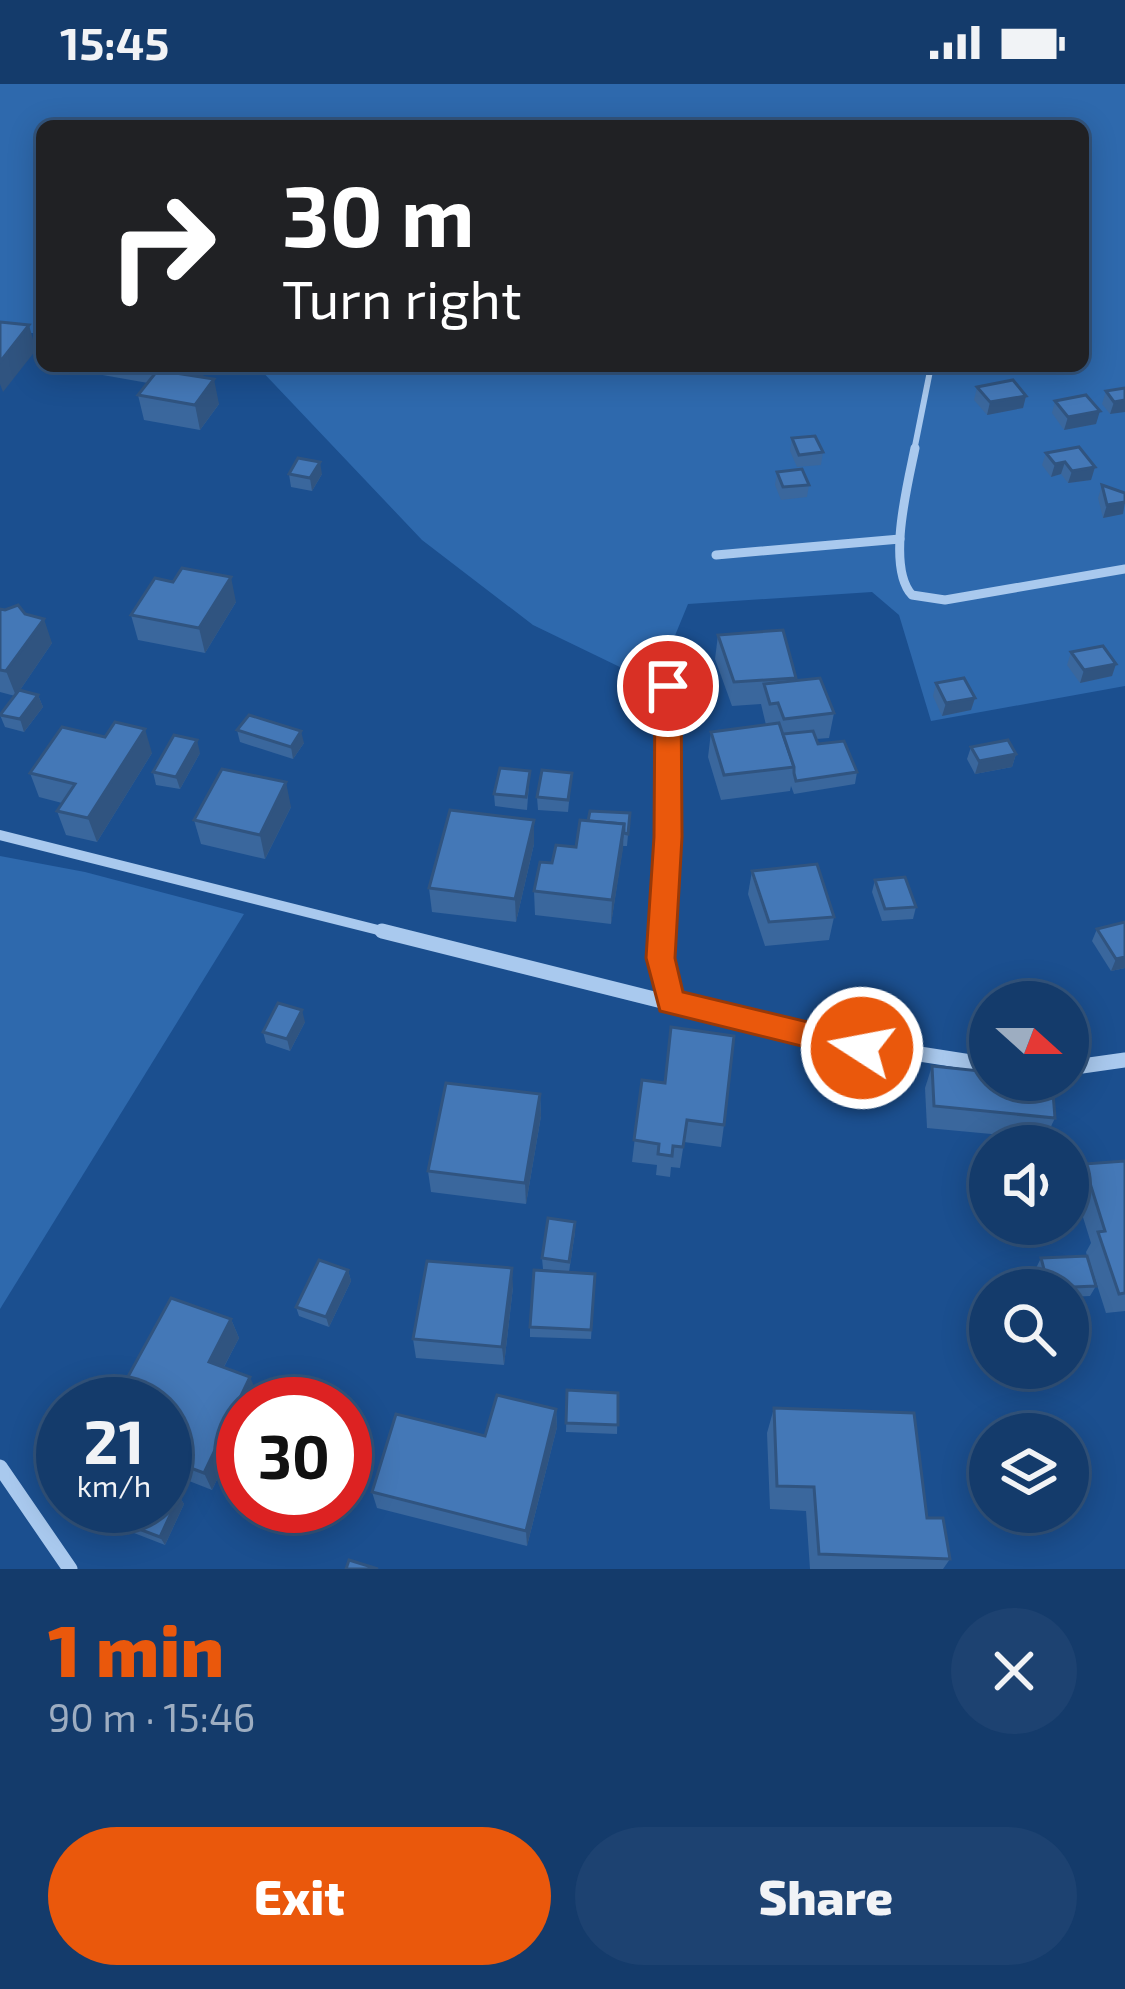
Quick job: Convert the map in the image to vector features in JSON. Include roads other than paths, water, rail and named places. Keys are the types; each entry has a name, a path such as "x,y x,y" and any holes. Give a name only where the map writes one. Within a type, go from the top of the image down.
{"street":[{"path":"668,686 668,837 661,958 670,1002"},
{"path":"0,835 798,1035 969,1062"},
{"path":"1089,1065 1125,1060"},
{"path":"0,1467 70,1569"}],"lane":[{"path":"931,372 900,539 901,582 916,597 931,601 1125,569"},
{"path":"716,555 900,539"}]}
